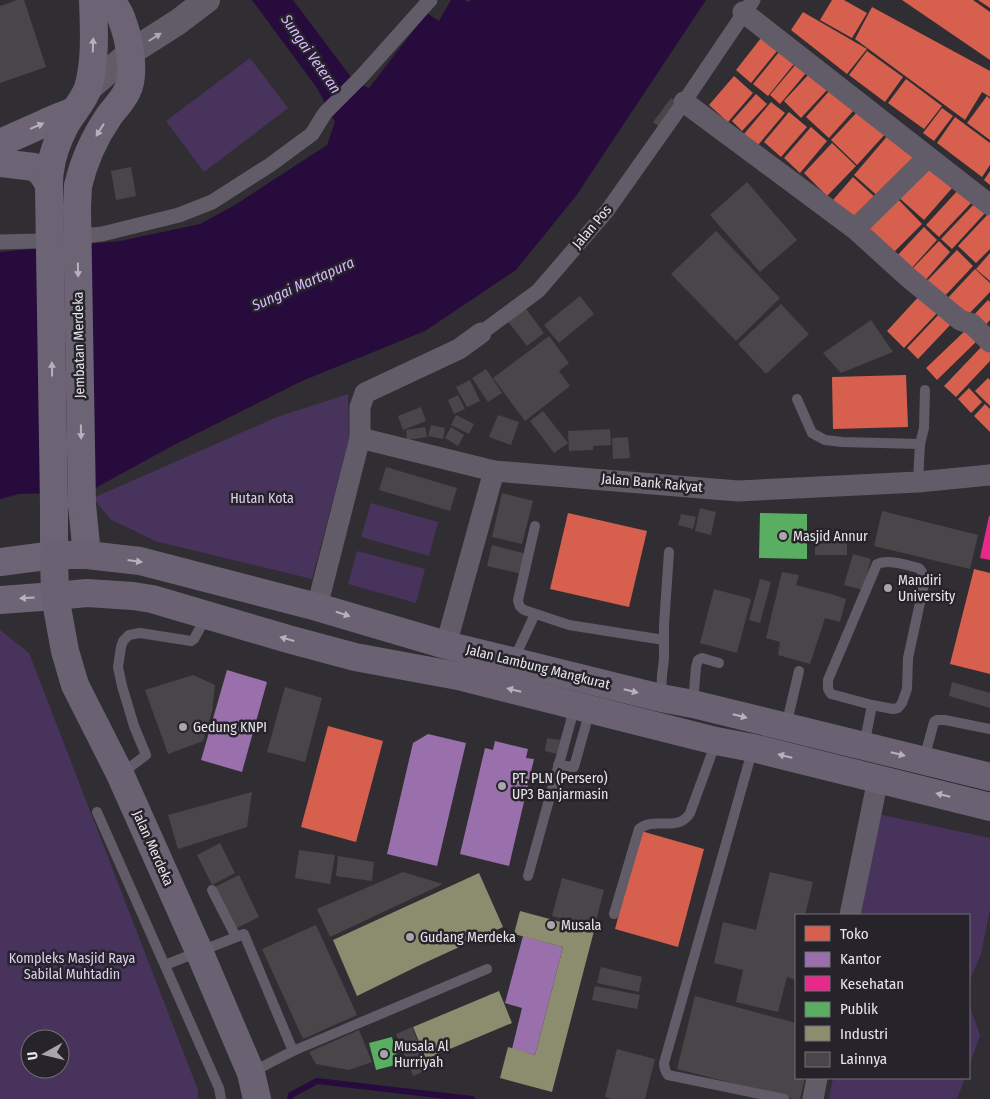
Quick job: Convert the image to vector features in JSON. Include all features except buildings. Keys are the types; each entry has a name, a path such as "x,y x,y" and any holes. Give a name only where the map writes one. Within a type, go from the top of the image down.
{"highway":[{"name":"Jalan Lambung Mangkurat","path":"54,555 86,555 140,561 317,607 446,645 990,777"},
{"name":"Jalan Merdeka","path":"54,555 55,596 65,651 75,685 131,766 199,951 268,1064 257,1099"},
{"path":"65,651 87,594 86,555"},
{"name":"Jalan Lambung Mangkurat","path":"55,596 87,594 133,596 152,599 354,657 458,676 990,807"},
{"path":"567,674 576,705"},
{"path":"686,733 693,704"}],"main road":[{"name":"Jembatan Merdeka","path":"54,555 49,185 53,156 58,141 81,101 92,70 94,46 93,0"},
{"name":"Jembatan Merdeka","path":"86,555 82,505 78,186 82,168 92,144 128,90 132,75 131,52 122,20 111,0"},
{"path":"0,143 39,125 81,101"},
{"path":"0,163 34,167 41,172 49,185"},
{"path":"0,562 54,555"},
{"path":"0,600 55,596"}],"street":[{"path":"81,101 131,52 178,22 207,0"},
{"path":"0,242 35,241 102,234 179,215 212,202 270,165 312,134 325,113 361,77 430,0"},
{"path":"748,6 928,157 990,205"},
{"name":"Jalan Pos","path":"481,333 538,291 607,211 684,102 748,6"},
{"path":"684,102 855,228 909,278 960,320 972,324 990,342"},
{"path":"855,228 928,157"},
{"path":"317,607 360,438 360,407 365,393 459,349 481,333"},
{"name":"Jalan Bank Rakyat","path":"360,438 494,471 738,491 918,482 990,475"},
{"path":"446,645 494,471"},
{"path":"850,914 878,779"},
{"path":"813,1099 817,1079"}],"lane":[{"path":"918,482 926,390"},
{"path":"797,400 812,433 825,440 920,444"},
{"path":"535,526 518,600 520,608 569,625 664,640"},
{"path":"661,698 669,552"},
{"path":"890,562 919,568 922,572 924,584 908,658 905,696 898,708 893,709 872,705 831,694 828,690 828,680 877,564 890,562"},
{"path":"512,661 535,614"},
{"path":"131,766 146,755 134,726 118,667 121,647 124,641 129,635 140,633 188,641 194,639 207,615"},
{"path":"693,704 698,660 702,658 719,663"},
{"path":"785,727 800,671"},
{"path":"558,765 574,767 576,705"},
{"path":"528,876 576,705"},
{"path":"864,746 872,705"},
{"path":"924,760 934,722 937,720 990,729"},
{"path":"614,914 639,829 647,824 678,823 687,817 716,741"},
{"path":"753,748 664,1067 668,1075 784,1099"},
{"path":"97,812 166,965 219,1088 221,1099"},
{"path":"212,890 236,937"},
{"path":"166,965 244,934 293,1051"},
{"path":"268,1064 293,1051 487,969"}],"green space":[{"path":"250,58 288,108 204,172 166,121"},
{"name":"Hutan Kota","path":"348,394 349,439 312,579 155,541 110,519 93,498 277,417"},
{"path":"371,503 438,522 429,556 361,537"},
{"path":"357,551 425,569 416,603 348,584"},
{"name":"Kompleks Masjid Raya Sabilal Muhtadin","path":"0,630 29,653 198,1090 198,1099 0,1099"},
{"path":"878,814 990,838 990,909 981,954 970,980 970,914 861,914"},
{"path":"970,1007 980,1035 970,1064"},
{"path":"833,1079 965,1079 957,1099 829,1099"}],"water":[{"path":"252,0 293,0 354,81 369,88 427,13 439,21 451,0 465,0 469,2 471,0 706,0 576,196 516,270 425,331 302,381 174,445 88,492 19,494 0,499 0,252 120,241 200,224 235,205 327,145 335,122 317,88"}],"waterway":[{"path":"290,1099 291,1095 317,1081 472,1099"}],"place":[{"name":"Masjid Annur","path":"783,536"},
{"name":"Mandiri University","path":"888,588"},
{"name":"Gedung KNPI","path":"183,727"},
{"name":"PT. PLN (Persero) UP3 Banjarmasin","path":"502,786"},
{"name":"Musala","path":"551,925"},
{"name":"Gudang Merdeka","path":"410,937"},
{"name":"Musala Al Hurriyah","path":"384,1054"}],"water label":[{"name":"Sungai Veteran","path":"311,54"},
{"name":"Sungai Martapura","path":"303,284"}]}
